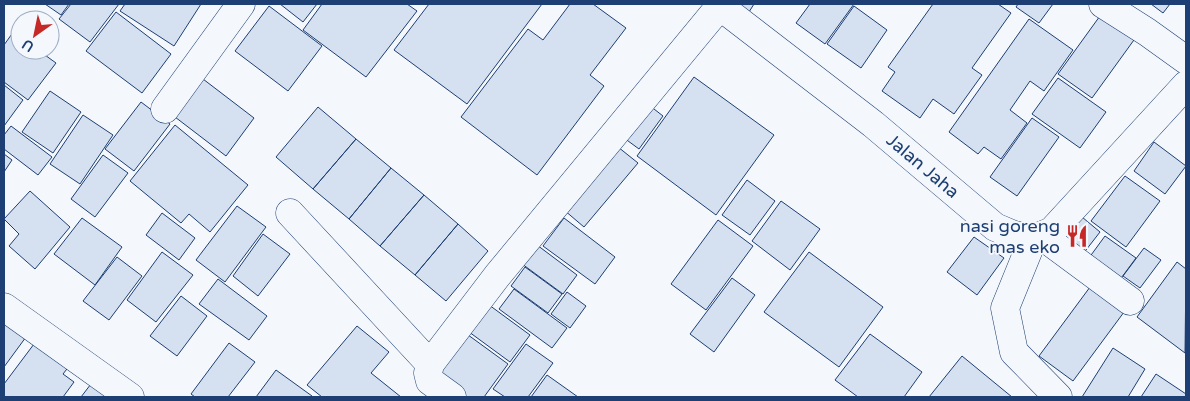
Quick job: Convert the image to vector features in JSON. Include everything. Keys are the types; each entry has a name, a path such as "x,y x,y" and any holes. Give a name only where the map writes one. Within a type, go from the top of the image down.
{"street":[{"path":"165,109 241,4"},
{"path":"1103,4 1186,60"},
{"path":"452,397 430,381 428,373 430,364 510,261 718,5"},
{"name":"Jalan Jaha","path":"718,5 873,124 995,227 1014,235 1037,237"},
{"path":"1058,397 1014,352 1005,308 1037,237 1052,231 1183,96"},
{"path":"290,213 430,364"},
{"path":"1037,237 1130,302"},
{"path":"4,307 130,397"}],"building":[{"path":"45,4 69,4 61,15 60,10 54,10"},
{"path":"71,4 119,4 90,42 60,20"},
{"path":"125,4 201,4 174,46 120,11"},
{"path":"280,4 317,4 303,22"},
{"path":"322,4 407,4 417,11 366,77 303,30"},
{"path":"429,4 542,4 467,104 394,50"},
{"path":"570,4 593,4 626,28 590,75 604,86 537,175 461,117 528,29 543,40"},
{"path":"738,4 754,4 749,12"},
{"path":"810,4 854,4 825,44 796,23"},
{"path":"933,4 998,4 1011,13 972,68 982,75 954,114 933,99 920,118 882,91 895,72 888,67"},
{"path":"1018,4 1053,4 1039,23 1016,7"},
{"path":"1151,4 1170,4 1163,13"},
{"path":"269,6 322,46 288,91 235,51"},
{"path":"854,6 887,30 861,68 827,44"},
{"path":"1105,9 1139,33 1092,98 1058,74"},
{"path":"116,12 171,54 142,93 86,51"},
{"path":"1029,19 1073,50 1044,91 1030,81 1010,110 1027,123 1001,159 984,147 978,154 949,132"},
{"path":"10,37 10,60 52,60 56,63 28,100 4,82 4,45"},
{"path":"694,77 774,135 716,215 637,156"},
{"path":"1058,78 1106,112 1080,148 1032,114"},
{"path":"203,79 254,118 226,156 175,117"},
{"path":"4,85 23,100 4,126"},
{"path":"50,91 81,112 53,153 22,132"},
{"path":"141,102 170,124 134,171 105,149"},
{"path":"645,102 663,116 639,149 620,135"},
{"path":"318,107 356,139 313,189 276,157"},
{"path":"83,115 113,135 80,184 50,164"},
{"path":"1032,118 1059,137 1017,196 990,177"},
{"path":"175,125 248,185 210,232 189,214 181,223 130,181"},
{"path":"11,126 52,157 38,175 4,149 4,135"},
{"path":"356,139 391,168 349,219 313,189"},
{"path":"1154,142 1186,166 1165,194 1134,171"},
{"path":"618,147 638,163 584,227 564,210"},
{"path":"4,154 12,160 4,172"},
{"path":"103,155 128,173 95,217 71,199"},
{"path":"391,168 424,195 380,246 349,219"},
{"path":"1125,176 1160,201 1126,247 1091,221"},
{"path":"747,180 775,201 750,235 722,215"},
{"path":"30,191 70,227 35,269 9,246 19,234 4,219"},
{"path":"424,195 458,224 415,275 380,246"},
{"path":"781,201 820,229 790,270 752,241"},
{"path":"237,206 266,227 225,282 196,260"},
{"name":"nasi goreng mas eko","path":"1076,212 1100,232 1079,259 1054,239"},
{"path":"162,213 195,238 179,260 146,235"},
{"path":"82,218 122,247 95,285 54,254"},
{"path":"564,218 615,257 595,284 543,246"},
{"path":"718,220 753,246 706,310 671,284"},
{"path":"458,224 488,251 446,301 415,275"},
{"path":"263,234 290,254 258,296 233,276"},
{"path":"1105,236 1136,258 1116,285 1086,262"},
{"path":"974,237 1004,258 977,295 947,272"},
{"path":"533,242 577,275 563,294 518,261"},
{"path":"1144,248 1161,260 1140,288 1123,276"},
{"path":"162,252 193,275 156,322 127,300"},
{"path":"809,252 883,307 839,367 764,312"},
{"path":"117,257 142,276 109,320 83,301"},
{"path":"1177,262 1186,269 1185,353 1137,317"},
{"path":"525,267 562,294 548,313 511,286"},
{"path":"732,278 755,295 714,352 690,334"},
{"path":"218,279 267,316 249,340 199,304"},
{"path":"1093,283 1127,308 1073,381 1039,356"},
{"path":"514,289 567,328 552,348 499,309"},
{"path":"567,292 586,306 570,328 551,314"},
{"path":"181,296 207,316 177,356 150,336"},
{"path":"485,302 530,335 510,362 465,329"},
{"path":"4,320 26,337 4,367"},
{"path":"357,326 389,352 371,373 401,397 322,397 307,385"},
{"path":"464,332 508,364 484,397 457,397 430,377"},
{"path":"870,334 922,372 904,397 858,397 835,380"},
{"path":"37,340 70,365 63,374 74,382 63,397 4,397 4,384"},
{"path":"229,343 255,362 228,397 195,397 191,394"},
{"path":"526,344 553,363 528,397 505,397 493,389"},
{"path":"1113,348 1145,369 1128,397 1082,397"},
{"path":"962,356 1012,397 929,397"},
{"path":"276,370 312,396 256,397"},
{"path":"1156,374 1186,394 1186,397 1141,397"},
{"path":"547,375 578,397 531,397"},
{"path":"94,380 117,397 81,397"}],"place":[{"name":"nasi goreng mas eko","path":"1077,236"}]}
